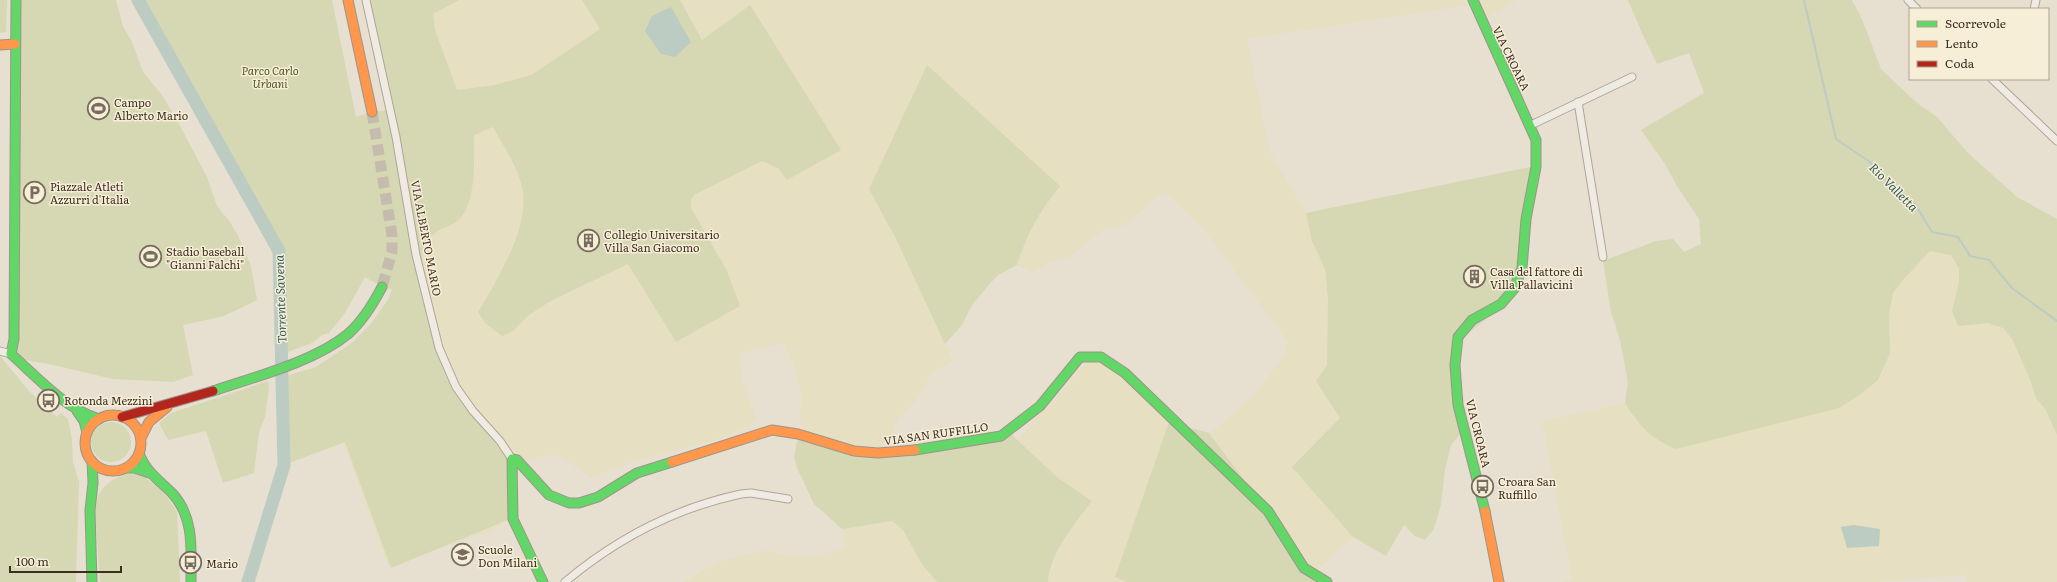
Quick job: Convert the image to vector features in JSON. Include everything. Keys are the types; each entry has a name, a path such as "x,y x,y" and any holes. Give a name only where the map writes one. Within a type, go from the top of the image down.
{"street":[{"path":"11,354 14,339 16,0"},
{"path":"348,0 372,112"},
{"name":"VIA ALBERTO MARIO","path":"366,0 396,137 416,254 439,348 451,380 473,411 500,441 512,459"},
{"name":"VIA CROARA","path":"1473,0 1531,125 1536,140 1536,167 1526,219 1522,268 1514,289 1501,304 1472,320 1458,336 1455,365 1458,405 1489,526 1499,582"},
{"path":"1908,0 1916,8"},
{"path":"0,45 15,44"},
{"path":"1531,125 1632,77"},
{"path":"1993,80 2057,141"},
{"path":"1578,102 1603,257"},
{"path":"122,417 174,403 231,385 297,362 332,345 355,327 371,309 382,287"},
{"path":"0,351 11,354 76,409 89,416 99,419"},
{"name":"VIA SAN RUFFILLO","path":"512,459 517,460 549,494 564,502 579,504 598,497 637,473 772,430 798,434 854,452 878,453 932,448 1001,436 1040,406 1080,357 1101,357 1125,373 1268,511 1304,568 1326,582"},
{"path":"126,468 136,460 139,453 141,438 147,426 155,416 174,403"},
{"path":"76,409 84,421 87,433 85,448 92,461 103,469 110,471 135,468 149,473"},
{"path":"87,433 94,422 111,415 122,417 134,424 141,438"},
{"path":"139,453 144,466 149,473 176,497 185,512 190,543 191,582"},
{"path":"512,459 513,519 543,582"},
{"path":"92,461 92,582"},
{"path":"92,496 100,481 110,471"},
{"path":"565,582 605,552 663,519 741,494 751,493 788,499"}],"shaded area":[{"path":"459,0 582,0 600,29 531,75 495,85 457,90 435,30 433,14"},
{"path":"680,0 1517,0 1484,20 1477,4 1247,39 1270,152 1306,213 1312,241 1325,269 1328,299 1327,365 1316,381 1340,418 1292,467 1353,537 1314,573 1209,433 1232,415 1254,394 1284,356 1288,342 1201,226 1164,192 1123,226 1106,228 1070,257 1049,263 1033,273 1017,265 1025,239 1043,207 1060,186 869,189 896,239 953,361 932,373 918,398 898,419 886,454 868,452 803,430 799,417 802,398 795,369 784,343 740,353 741,379 757,419 742,430 710,442 631,462 591,478 559,455 539,456 524,462 515,471 502,510 501,526 487,533 388,566 339,430 424,301 422,250 436,231 457,221 470,196 475,167 474,135 493,127 507,152 522,186 524,201 522,216 509,257 478,312 485,323 502,336 513,331 529,315 549,302 579,289 628,264 636,276 726,269 691,208 691,199 694,195 762,161 778,168 787,180 841,150 749,6 702,40"},
{"path":"671,7 691,42 675,57 661,54 645,31 652,16"},
{"path":"1930,251 1951,255 1959,268 1959,282 1952,311 2003,328 2014,343 2057,435 2057,582 1967,582 1965,575 1874,582 1562,582 1572,580 1542,421 1625,403 1637,422 1676,449 1839,408 1861,394 1877,380 1890,353 1889,314 1893,293"},
{"path":"1091,361 1105,365 1120,374 1169,422 1115,576 1127,582 1048,582 1057,553 1068,533 1092,501 1058,478 1017,440 1059,395 1081,368"},
{"path":"892,521 902,530 921,563 937,582 684,582 718,562 739,556 768,550 782,555 812,557 846,548 842,529"},
{"path":"1854,525 1880,529 1879,546 1847,548 1841,527"}],"green space":[{"path":"0,0 7,0 6,32 0,33"},
{"path":"13,0 116,0 123,26 132,42 143,72 162,95 178,122 207,177 217,206 230,222 238,236 251,266 257,300 224,316 183,325 193,375 173,382 113,379 49,364 12,358"},
{"name":"Parco Carlo Urbani","path":"138,0 332,0 356,117 372,112 389,110 366,0 459,0 433,14 435,30 457,90 495,85 531,75 600,29 582,0 680,0 702,40 750,5 841,150 787,180 778,168 762,161 694,195 691,199 691,208 726,269 740,306 676,342 628,264 549,302 529,315 513,331 502,336 485,323 478,312 503,268 517,235 522,218 522,188 514,164 493,127 474,135 473,181 468,204 463,214 457,221 435,233 422,250 424,289 451,380 509,450 510,519 391,568 345,442 284,465 283,377 316,367 353,342 373,321 389,298 392,289 382,287 365,277 345,313 329,333 322,335 312,343 282,354 279,251"},
{"path":"1628,0 1852,0 1862,19 1881,69 1917,103 1937,117 1968,153 2017,197 2057,219 2057,435 2045,409 2036,398 2030,379 2012,339 2003,328 1988,323 1958,326 1952,311 1959,282 1959,268 1951,255 1930,251 1893,293 1889,314 1890,353 1878,380 1861,394 1839,408 1676,449 1652,436 1646,431 1625,403 1628,382 1620,340 1611,312 1603,261 1656,241 1673,239 1684,252 1701,244 1699,219 1677,186 1665,164 1641,130 1704,93 1689,53 1657,64"},
{"path":"927,65 1060,186 1034,223 1017,265 998,275 987,287 972,305 962,325 945,344 896,239 869,189"},
{"path":"1535,166 1518,269 1499,308 1464,337 1458,352 1461,433 1451,445 1445,470 1441,504 1434,529 1425,540 1415,536 1404,525 1386,556 1353,537 1292,467 1340,418 1316,381 1327,365 1328,299 1325,269 1312,241 1306,213"},
{"path":"0,356 29,391 57,417 61,413 68,419 72,440 73,462 79,482 76,582 0,582"},
{"path":"268,381 269,388 265,417 259,432 254,473 223,483 206,431 168,440 159,423 171,413"},
{"path":"107,422 115,422 122,425 128,431 131,442 128,453 122,459 115,462 107,462 100,459 94,453 91,446 91,438 94,431 100,425"},
{"path":"1169,422 1209,433 1314,573 1315,582 1127,582 1115,577"},
{"path":"803,430 868,452 1011,434 1058,478 1092,501 1058,549 1050,571 1048,582 937,582 921,563 903,530 892,521 842,529 814,504 797,468 794,457 797,442"},
{"path":"132,473 152,482 164,493 177,512 180,582 100,582 95,508 97,500 103,489 112,480"}],"waterway":[{"name":"Torrente Savena","path":"138,0 279,251 284,465 248,582"},
{"name":"Rio Valletta","path":"1804,0 1836,139 1870,162 1898,195 1915,204 1932,232 1958,237 1970,256 1989,260 2012,288 2057,321"}],"tunnel":[{"path":"372,112 392,235 392,252 382,287"}],"traffic: fast":[{"path":"16,0 14,339 11,354 63,400 74,408 99,419"},
{"path":"1473,0 1536,140 1536,167 1526,219 1522,268 1514,289 1501,304 1472,320 1458,337 1455,365 1458,405 1485,511"},
{"path":"213,391 283,368 301,361 334,344 348,334 358,324 382,287"},
{"path":"915,450 1001,436 1040,406 1080,357 1101,357 1125,373 1268,511 1304,568 1327,582"},
{"path":"77,411 84,421 87,433"},
{"path":"139,453 145,465 172,493 185,513 190,535 191,582"},
{"path":"543,582 513,519 512,459 517,460 549,495 569,503 579,503 598,497 637,473 672,462"},
{"path":"92,461 93,483 90,510 92,582"},
{"path":"126,468 135,468 149,473"}],"traffic: slow":[{"path":"348,0 372,112"},
{"path":"0,45 15,44"},
{"path":"141,438 149,422 167,407"},
{"path":"113,415 124,417 133,423 139,432 141,443 139,454 133,463 124,469 113,471 102,469 93,463 87,454 85,443 87,432 93,423 102,417 113,415"},
{"path":"672,462 772,430 798,434 854,451 878,453 915,450"},
{"path":"1485,511 1499,582"}],"traffic: jam":[{"path":"122,417 213,391"}],"place":[{"name":"Campo Alberto Mario","path":"98,108"},
{"name":"Piazzale Atleti Azzurri d'Italia","path":"34,192"},
{"name":"Collegio Universitario Villa San Giacomo","path":"589,240"},
{"name":"Stadio baseball \"Gianni Falchi\"","path":"151,257"},
{"name":"Casa del fattore di Villa Pallavicini","path":"1475,277"},
{"name":"Rotonda Mezzini","path":"49,400"},
{"name":"Croara San Ruffillo","path":"1483,487"},
{"name":"Scuole Don Milani","path":"463,555"},
{"name":"Mario","path":"191,563"}]}
